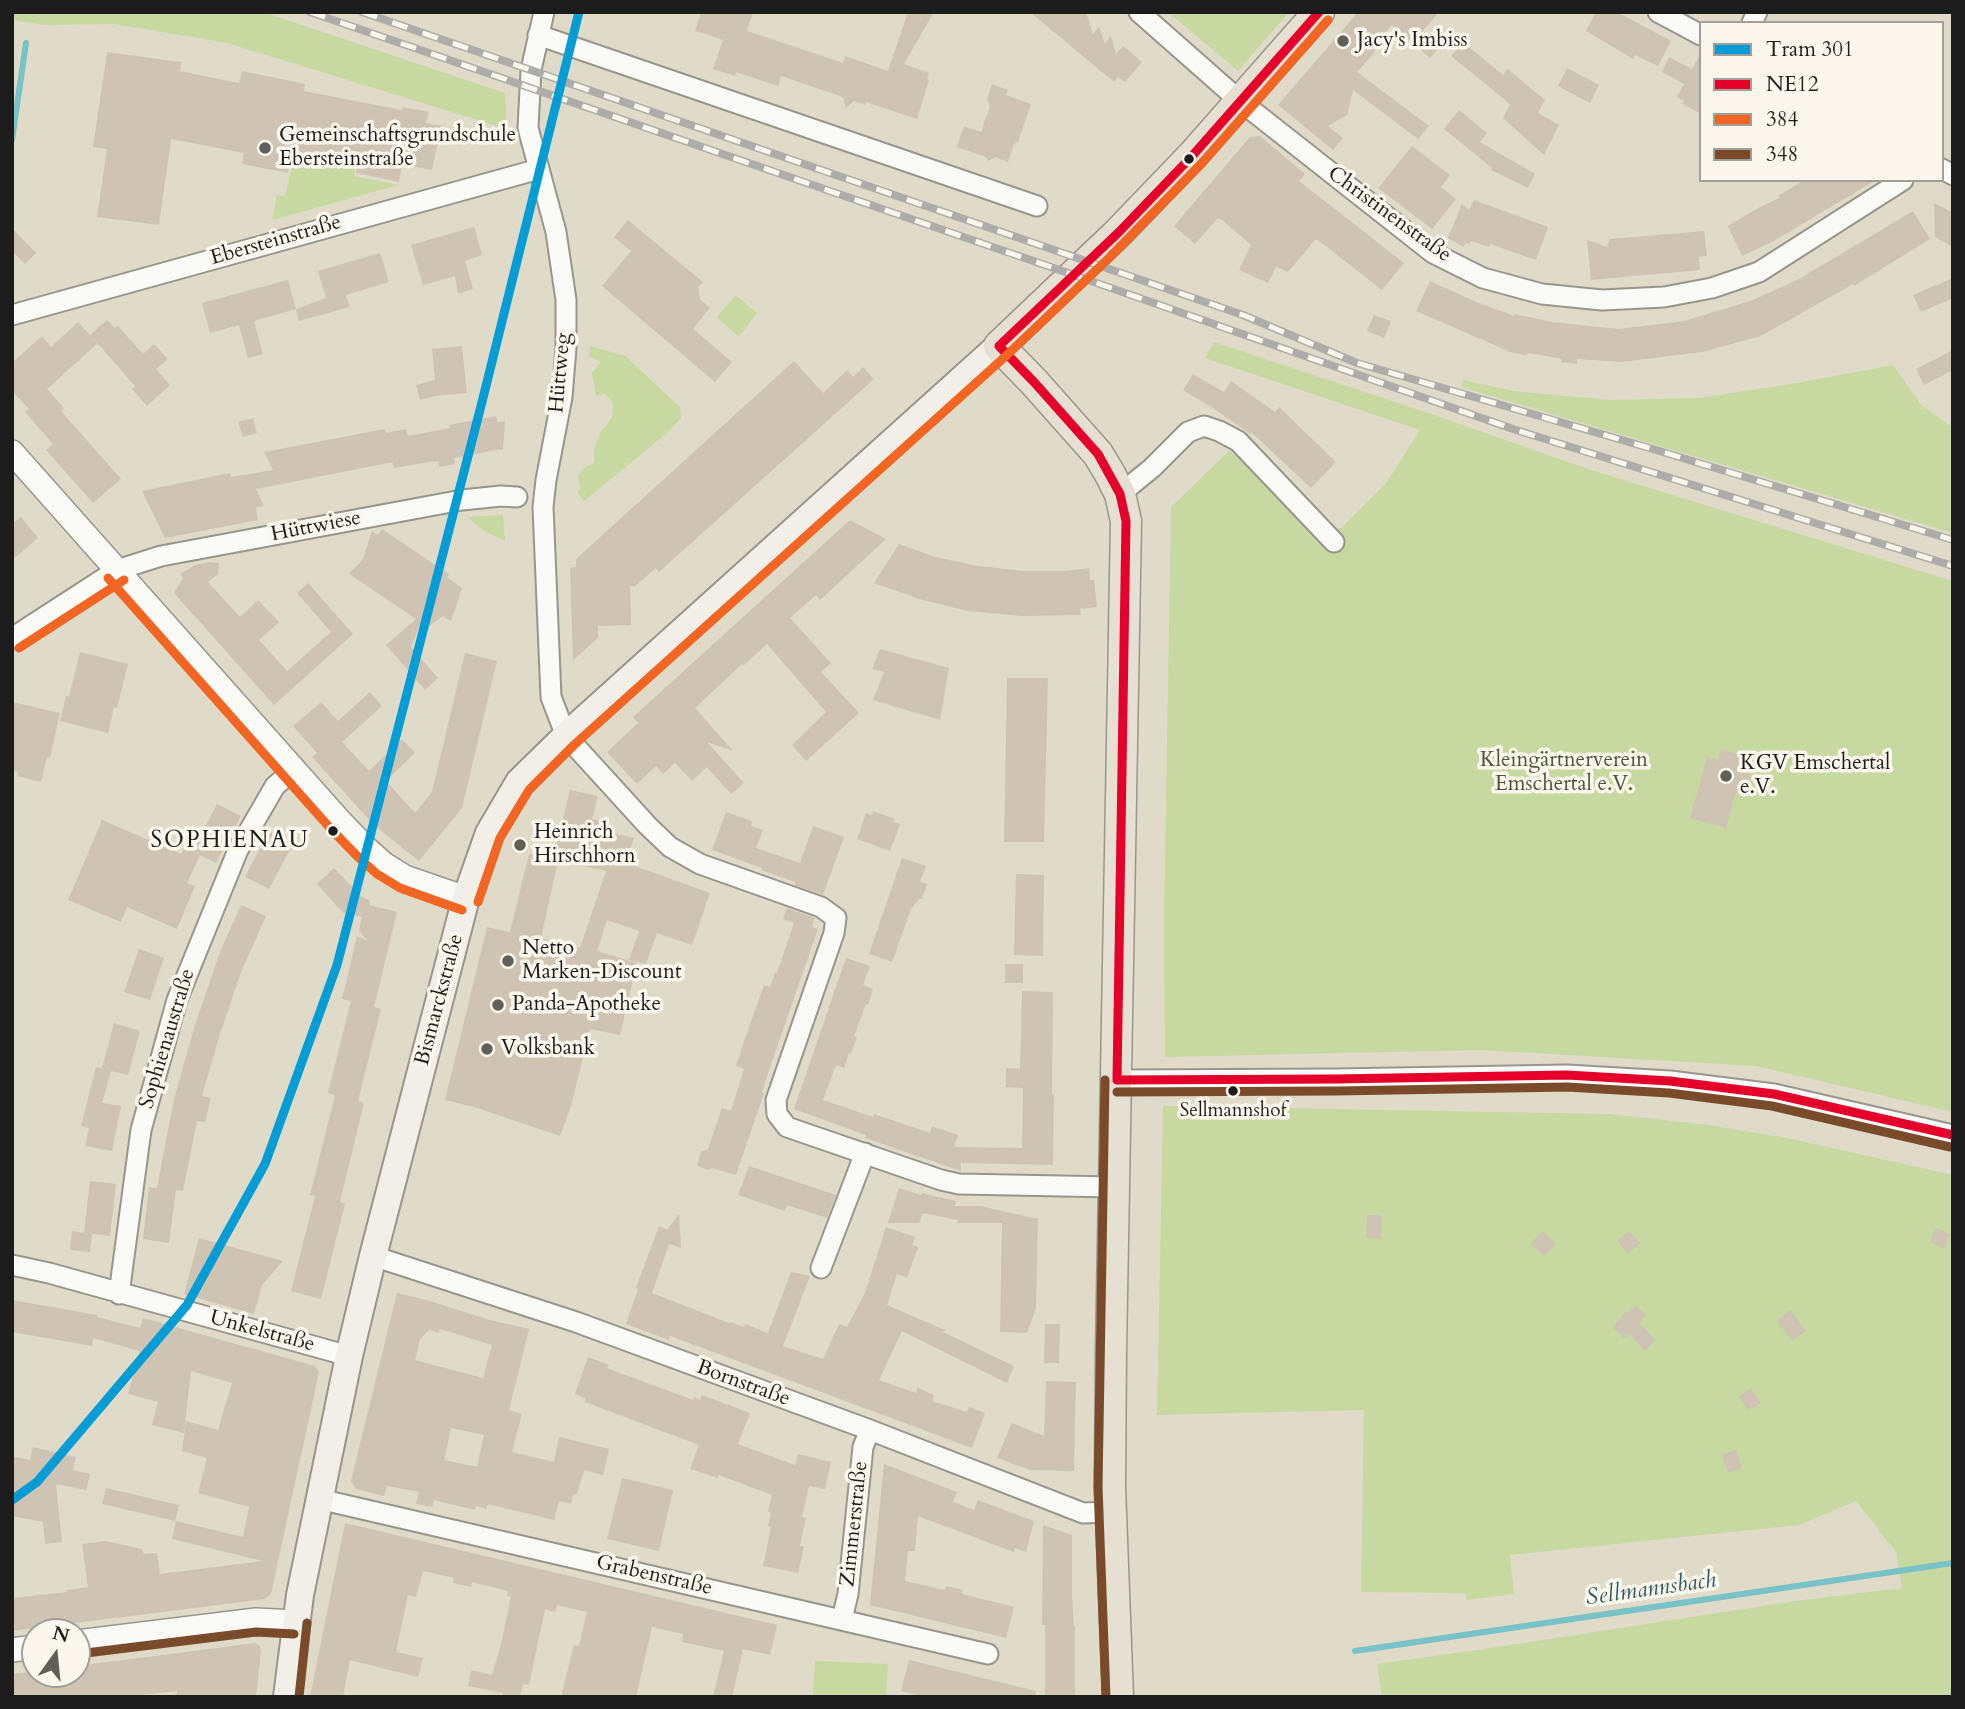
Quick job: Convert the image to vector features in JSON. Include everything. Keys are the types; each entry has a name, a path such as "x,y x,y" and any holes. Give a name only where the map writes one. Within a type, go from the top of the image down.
{"main road":[{"name":"Bismarckstraße","path":"287,1697 295,1622 349,1356 373,1256 466,898 489,833 519,782 566,736 999,346 1119,232 1202,145 1319,12"},
{"path":"999,346 1098,454 1120,494 1126,521 1111,1365 1111,1512 1118,1697"}],"street":[{"name":"Hüttweg","path":"544,12 531,70 528,128 558,241 566,300 562,397 543,507 551,696 566,736"},
{"name":"Christinenstraße","path":"1139,12 1240,101 1433,253 1483,278 1542,293 1602,300 1664,297 1712,288 1759,272 1900,182"},
{"path":"1658,12 1699,35"},
{"path":"538,36 1037,206"},
{"name":"Ebersteinstraße","path":"12,315 539,169"},
{"path":"1120,494 1152,468 1188,432 1204,426 1219,430 1238,441 1334,542"},
{"path":"12,452 339,820 384,864 405,877 466,898"},
{"name":"Hüttwiese","path":"12,638 117,570 161,556 462,500 517,497"},
{"path":"566,736 670,847 700,864 821,907 836,918 835,933 776,1100 777,1114 787,1127 959,1184 1114,1187"},
{"name":"Sophienaustraße","path":"119,1294 141,1130 177,1000 238,850 275,786 295,769"},
{"path":"1116,1080 1567,1075 1670,1081 1774,1094 1953,1135"},
{"path":"821,1268 865,1153"},
{"name":"Bornstraße","path":"373,1256 556,1315 870,1430 1083,1513 1111,1512"},
{"name":"Unkelstraße","path":"12,1265 349,1356"},
{"name":"Zimmerstraße","path":"842,1619 848,1594 863,1447 870,1430"},
{"name":"Grabenstraße","path":"319,1499 988,1654"},
{"path":"91,1640 256,1620 295,1622"}],"green space":[{"path":"12,12 263,12 505,93 507,129 227,43 113,24 44,25 12,20"},
{"path":"1168,12 1289,12 1238,71"},
{"path":"315,161 355,169 354,176 399,185 272,220 277,195 285,196 292,165 313,169"},
{"path":"736,295 757,313 739,337 717,317"},
{"name":"Kleingärtnerverein Emschertal e.V.","path":"1214,342 1591,470 1953,581 1953,1112 1756,1066 1481,1050 1165,1057 1164,921 1171,507 1229,451 1239,458 1310,533 1341,528 1387,482 1420,430 1205,358"},
{"path":"590,346 625,356 680,407 681,418 666,434 584,501 577,492 581,488 577,477 585,467 594,463 594,449 601,431 613,414 612,401 604,393 596,396 592,373 601,362 589,356"},
{"path":"1893,365 1921,405 1953,428 1953,533 1461,387 1463,380 1513,391 1610,400 1699,398"},
{"path":"503,515 505,541 484,531 467,517"},
{"path":"1163,1106 1608,1114 1709,1125 1788,1138 1953,1175 1953,1697 1382,1697 1377,1664 1795,1601 1902,1588 1896,1552 1856,1501 1799,1525 1510,1555 1514,1594 1467,1600 1465,1593 1361,1592 1364,1410 1157,1415"},
{"path":"815,1661 888,1664 886,1697 813,1697"}],"building":[{"path":"701,12 753,12 747,31 843,63 845,56 888,71 908,12 934,12 904,64 929,73 917,119 866,102 865,105 854,101 846,108 843,97 781,76 778,86 736,72 735,76 713,69 723,40 695,31"},
{"path":"1030,12 1086,12 1093,34 1099,27 1105,44 1111,36 1116,54 1123,46 1142,62 1125,82 1118,77 1114,82"},
{"path":"1358,12 1439,12 1422,32 1440,47 1430,58 1392,25 1373,47 1375,52 1357,72 1429,126 1418,139 1353,90 1347,115 1328,126 1343,138 1333,150 1278,105"},
{"path":"1596,12 1617,12 1671,41 1658,66 1635,55 1633,59 1586,31"},
{"path":"1463,42 1503,75 1508,69 1545,100 1538,113 1559,125 1544,155 1503,118 1510,104 1451,56"},
{"path":"107,52 181,62 180,71 239,83 242,71 305,84 304,91 402,110 403,107 429,112 426,123 441,126 432,170 402,164 399,182 356,173 357,167 314,158 312,166 290,162 288,173 242,164 244,153 171,139 159,225 97,217 107,149 93,147"},
{"path":"1669,57 1692,69 1699,57 1699,113 1683,104 1684,101 1677,97 1684,84 1662,72"},
{"path":"1567,68 1599,85 1590,103 1558,86"},
{"path":"992,84 1008,90 1006,95 1031,104 1008,162 995,157 988,161 986,157 957,147 964,126 981,132 990,106 987,99"},
{"path":"1459,110 1487,133 1480,142 1535,174 1528,188 1491,170 1492,168 1444,129"},
{"path":"1260,136 1305,174 1299,181 1404,263 1382,290 1318,240 1315,240 1288,272 1276,267 1268,283 1239,270 1251,245 1221,219 1218,218 1195,244 1174,226 1250,137"},
{"path":"1412,146 1450,175 1441,187 1456,199 1432,229 1378,188"},
{"path":"1801,182 1873,182 1774,241 1742,256 1728,226 1781,197 1778,196"},
{"path":"1474,200 1548,227 1536,260 1490,244 1489,247 1471,241 1463,247 1448,238 1462,204 1469,210"},
{"path":"1934,203 1953,213 1953,247 1935,237"},
{"path":"1913,211 1930,239 1854,286 1853,284 1761,336 1702,352 1622,362 1577,359 1577,364 1561,362 1562,359 1506,351 1416,311 1430,281 1514,316 1552,322 1618,329 1684,321 1753,300 1799,279"},
{"path":"628,220 703,282 698,287 700,299 710,308 693,329 732,362 715,382 602,286 631,251 614,237"},
{"path":"474,227 482,255 465,261 473,289 458,294 455,276 423,285 411,245"},
{"path":"12,228 36,253 25,264 12,251"},
{"path":"1704,231 1707,256 1699,257 1700,270 1591,280 1587,240 1607,247 1610,239"},
{"path":"380,253 389,282 346,295 350,307 299,321 296,309 326,298 318,271"},
{"path":"1953,278 1953,298 1921,312 1913,295"},
{"path":"288,280 296,309 254,321 263,354 248,358 239,325 210,333 202,303"},
{"path":"1374,315 1391,321 1384,338 1367,331"},
{"path":"107,320 115,328 118,326 143,354 154,344 168,359 156,369 170,385 147,406 132,389 135,386 93,338 97,344 47,389 64,408 61,411 121,479 93,503 46,450 53,444 25,412 29,409 12,391 12,363 42,336 51,347 78,322 90,335"},
{"path":"462,346 467,393 420,400 416,385 435,380 432,349"},
{"path":"1953,350 1953,370 1924,385 1916,369"},
{"path":"794,361 823,393 847,370 853,377 863,367 874,379 659,572 656,568 635,586 630,586 631,625 598,626 598,638 573,660 570,568 576,567 576,559"},
{"path":"1193,374 1224,392 1231,381 1275,412 1279,407 1336,462 1311,488 1251,432 1250,434 1183,390"},
{"path":"496,416 498,422 505,421 503,449 454,458 455,464 439,467 438,461 434,461 394,468 393,462 256,489 264,506 256,508 258,520 165,538 142,491 230,473 231,477 273,470 264,452 385,429 386,433 406,429 408,436"},
{"path":"253,418 257,433 243,437 238,422"},
{"path":"21,517 38,538 12,560 12,524"},
{"path":"850,520 886,539 820,600 816,595 790,618 831,663 821,672 859,713 806,761 792,745 826,712 767,644 695,708 733,751 707,742 744,783 731,794 707,767 692,781 675,763 663,774 656,766 637,784 607,752 638,723 633,717"},
{"path":"382,529 449,574 447,577 462,588 451,621 443,616 428,627 421,622 411,647 438,678 425,690 386,645 416,619 349,574 363,559 372,531 378,535"},
{"path":"899,544 935,557 978,566 1024,571 1089,568 1090,580 1094,580 1097,607 1080,609 1081,615 1021,616 968,611 919,599 874,583"},
{"path":"219,563 218,574 208,582 240,617 258,600 279,622 259,640 287,671 331,632 297,593 308,583 353,634 274,705 174,593 183,578 180,574 195,565"},
{"path":"880,649 949,668 940,720 873,700 884,672 872,669"},
{"path":"80,652 128,664 108,733 60,721"},
{"path":"465,653 497,661 462,808 419,861 375,826 312,757 317,753 293,726 321,702 338,721 370,692 382,706 342,742 369,771 402,739 415,753 386,781 415,813 432,792"},
{"path":"1007,678 1048,678 1044,842 1004,842"},
{"path":"12,702 60,713 50,758 47,757 41,782 17,776 18,772 12,771"},
{"name":"KGV Emschertal e.V.","path":"1721,749 1755,759 1745,794 1736,792 1726,828 1690,818 1707,757 1718,760"},
{"path":"570,790 598,796 592,819 600,821 598,830 634,838 626,863 710,893 692,945 657,933 646,964 629,960 639,931 607,920 597,951 637,963 620,1035 590,1029 571,1106 560,1136 445,1100 487,927 510,932 529,854 553,859","holes":["558,861 606,871 580,948 541,938"]},
{"path":"217,804 241,816 216,863 200,855 187,883 195,886 177,929 127,907 121,922 68,900 102,820 181,854 185,847 193,851"},
{"path":"873,811 895,819 893,822 900,824 890,851 857,839 866,813 872,815"},
{"path":"726,812 752,821 751,826 763,830 756,848 800,863 813,826 844,837 823,895 761,870 762,868 712,850"},
{"path":"269,831 293,844 269,889 245,877"},
{"path":"902,858 926,866 920,882 927,884 922,899 911,909 892,962 869,954"},
{"path":"334,868 361,896 370,901 369,905 397,912 374,1007 381,1009 358,1101 364,1103 340,1202 345,1204 321,1299 291,1291 315,1196 310,1195 335,1095 328,1093 351,1001 342,999 357,936 368,941 359,931 362,917 343,913 317,884"},
{"path":"1016,874 1044,875 1043,956 1014,955"},
{"path":"241,905 266,916 241,972 219,1037 202,1096 211,1098 205,1122 197,1121 183,1191 176,1190 169,1243 143,1239 149,1187 157,1188 174,1099 195,1025 220,952"},
{"path":"787,908 815,918 812,927 818,929 736,1175 712,1168 708,1170 697,1166 701,1152 708,1149 722,1108 731,1111 744,1069 736,1066 749,1027 764,985 770,987 775,972 777,973 794,923 783,919"},
{"path":"139,949 164,958 150,1000 124,992"},
{"path":"846,958 870,966 863,985 873,989 854,1036 857,1037 851,1053 844,1068 836,1065 823,1100 930,1133 932,1126 958,1135 954,1147 1022,1148 1023,1088 1006,1087 1006,1068 1020,1069 1022,991 1053,992 1053,1165 961,1163 961,1171 865,1138 866,1135 794,1109"},
{"path":"1005,964 1023,964 1023,983 1005,983"},
{"path":"114,1023 140,1031 128,1075 111,1071 102,1103 121,1106 112,1151 85,1146 89,1128 81,1126 96,1067 102,1068"},
{"path":"749,1166 836,1195 827,1218 787,1205 785,1211 738,1195"},
{"path":"90,1181 116,1184 110,1236 92,1234 90,1252 70,1250 72,1231 84,1233"},
{"path":"899,1188 956,1201 955,1206 980,1206 1038,1219 1036,1308 1027,1333 1000,1332 1002,1223 957,1223 958,1220 923,1213 919,1223 888,1223"},
{"path":"679,1214 681,1248 669,1244 652,1293 729,1323 744,1327 745,1324 768,1333 791,1272 810,1276 783,1346 823,1359 839,1324 847,1327 865,1293 886,1227 915,1237 912,1245 918,1247 907,1278 897,1274 887,1305 947,1331 941,1331 1014,1366 1007,1383 902,1331 879,1380 916,1393 918,1388 934,1395 932,1401 967,1412 969,1407 985,1413 972,1448 670,1336 669,1340 626,1324 659,1226 667,1230"},
{"path":"1367,1215 1382,1215 1381,1239 1366,1238"},
{"path":"1935,1228 1950,1234 1945,1249 1930,1242"},
{"path":"1543,1231 1556,1244 1544,1256 1531,1243"},
{"path":"1629,1231 1640,1243 1628,1254 1617,1241"},
{"path":"199,1238 283,1261 262,1285 254,1314 184,1294"},
{"path":"397,1293 529,1329 509,1410 522,1414 512,1452 554,1462 559,1437 609,1449 603,1475 584,1470 571,1504 559,1501 554,1520 488,1504 486,1509 476,1506 475,1510 434,1500 433,1507 416,1504 419,1492 387,1486 384,1496 356,1489 351,1481","holes":["440,1329 492,1345 483,1378 415,1360 420,1339 429,1330 439,1333","451,1428 484,1435 477,1467 444,1460"]},
{"path":"12,1300 97,1315 140,1328 143,1318 315,1366 319,1372 271,1594 265,1599 91,1621 91,1618 21,1618 21,1630 12,1631 12,1598 88,1587 82,1544 106,1541 142,1549 143,1554 157,1553 160,1574 263,1561 172,1539 176,1521 243,1537 249,1507 198,1493 207,1458 182,1451 186,1421 218,1430 232,1383 191,1371 184,1433 152,1425 158,1402 128,1394 140,1351 93,1338 92,1346 12,1332"},
{"path":"1635,1305 1646,1315 1639,1323 1656,1340 1645,1351 1629,1334 1625,1339 1613,1327 1626,1311 1628,1313"},
{"path":"1790,1310 1806,1331 1792,1341 1777,1321"},
{"path":"1045,1324 1060,1324 1059,1363 1044,1363"},
{"path":"588,1357 609,1365 607,1368 693,1400 694,1397 700,1400 702,1395 750,1413 738,1444 795,1465 798,1454 831,1462 825,1489 809,1486 802,1517 806,1518 800,1546 804,1546 798,1573 763,1566 771,1527 768,1526 771,1513 768,1512 772,1495 719,1475 718,1478 690,1469 699,1445 585,1402 586,1399 575,1394"},
{"path":"1046,1381 1076,1382 1074,1471 1030,1470 997,1458 1012,1423 1044,1436"},
{"path":"1751,1388 1761,1403 1749,1411 1739,1397"},
{"path":"33,1447 76,1457 73,1470 90,1474 86,1490 56,1484 62,1542 45,1544 43,1522 12,1516 12,1456 30,1460"},
{"path":"1736,1450 1742,1468 1728,1473 1722,1455"},
{"path":"884,1464 957,1492 953,1502 974,1510 978,1500 1034,1521 1026,1552 1015,1548 1014,1552 918,1516 915,1551 908,1551 905,1581 945,1590 946,1586 963,1590 962,1594 1014,1607 1006,1638 870,1605"},
{"path":"622,1478 673,1490 659,1551 607,1539"},
{"path":"106,1488 179,1505 175,1521 102,1504"},
{"path":"345,1523 777,1625 770,1655 743,1649 732,1697 713,1697 724,1651 682,1642 683,1634 652,1627 636,1697 561,1697 574,1645 579,1646 587,1612 557,1605 555,1612 545,1609 529,1685 523,1684 520,1697 503,1697 503,1693 468,1686 471,1670 492,1675 511,1597 507,1596 508,1591 472,1582 471,1587 453,1583 454,1578 423,1571 416,1597 408,1595 396,1652 423,1658 418,1677 350,1660 343,1697 310,1697"},
{"path":"1043,1525 1072,1535 1075,1697 1045,1697 1045,1625 1042,1625"},
{"path":"255,1643 260,1646 261,1651 256,1697 176,1697 177,1691 125,1697 12,1697 12,1674 21,1673 21,1688 91,1688 91,1664"},
{"path":"909,1660 1036,1691 1035,1697 926,1697 901,1691"}],"waterway":[{"name":"Sellmannsbach","path":"12,140 26,43"},
{"name":"Sellmannsbach","path":"1355,1651 1953,1563"}],"railway":[{"path":"310,12 1513,429 1953,566"},
{"path":"362,12 1243,315 1357,363 1953,540"}],"tram line":[{"name":"301","path":"12,1500 37,1482 187,1305 265,1164 337,965 579,12"}],"transit line":[{"name":"NE12","path":"999,346 1119,232 1193,155 1319,12"},
{"name":"384","path":"478,902 500,838 529,790 574,745 1007,355 1110,257 1202,163 1328,20"},
{"name":"NE12","path":"999,346 1098,454 1120,494 1126,521 1117,1080"},
{"name":"384","path":"108,578 358,857 377,874 400,888 462,910"},
{"name":"384","path":"19,648 124,580"},
{"name":"NE12","path":"1117,1080 1567,1075 1670,1081 1774,1094 1953,1135"},
{"name":"348","path":"1105,1080 1098,1487 1106,1697"},
{"name":"348","path":"1117,1092 1567,1087 1669,1093 1772,1106 1950,1147"},
{"name":"348","path":"299,1697 307,1623"},
{"name":"348","path":"91,1652 256,1632 294,1634"}],"place":[{"name":"Jacy's Imbiss","path":"1343,41"},
{"name":"Gemeinschaftsgrundschule Ebersteinstraße","path":"265,148"},
{"name":"KGV Emschertal e.V.","path":"1726,776"},
{"name":"Heinrich Hirschhorn","path":"520,845"},
{"name":"Netto Marken-Discount","path":"508,961"},
{"name":"Panda-Apotheke","path":"498,1005"},
{"name":"Volksbank","path":"487,1049"},
{"name":"Sellmannshof","path":"1233,1091"}],"district":[{"name":"SOPHIENAU","path":"230,842"}]}
